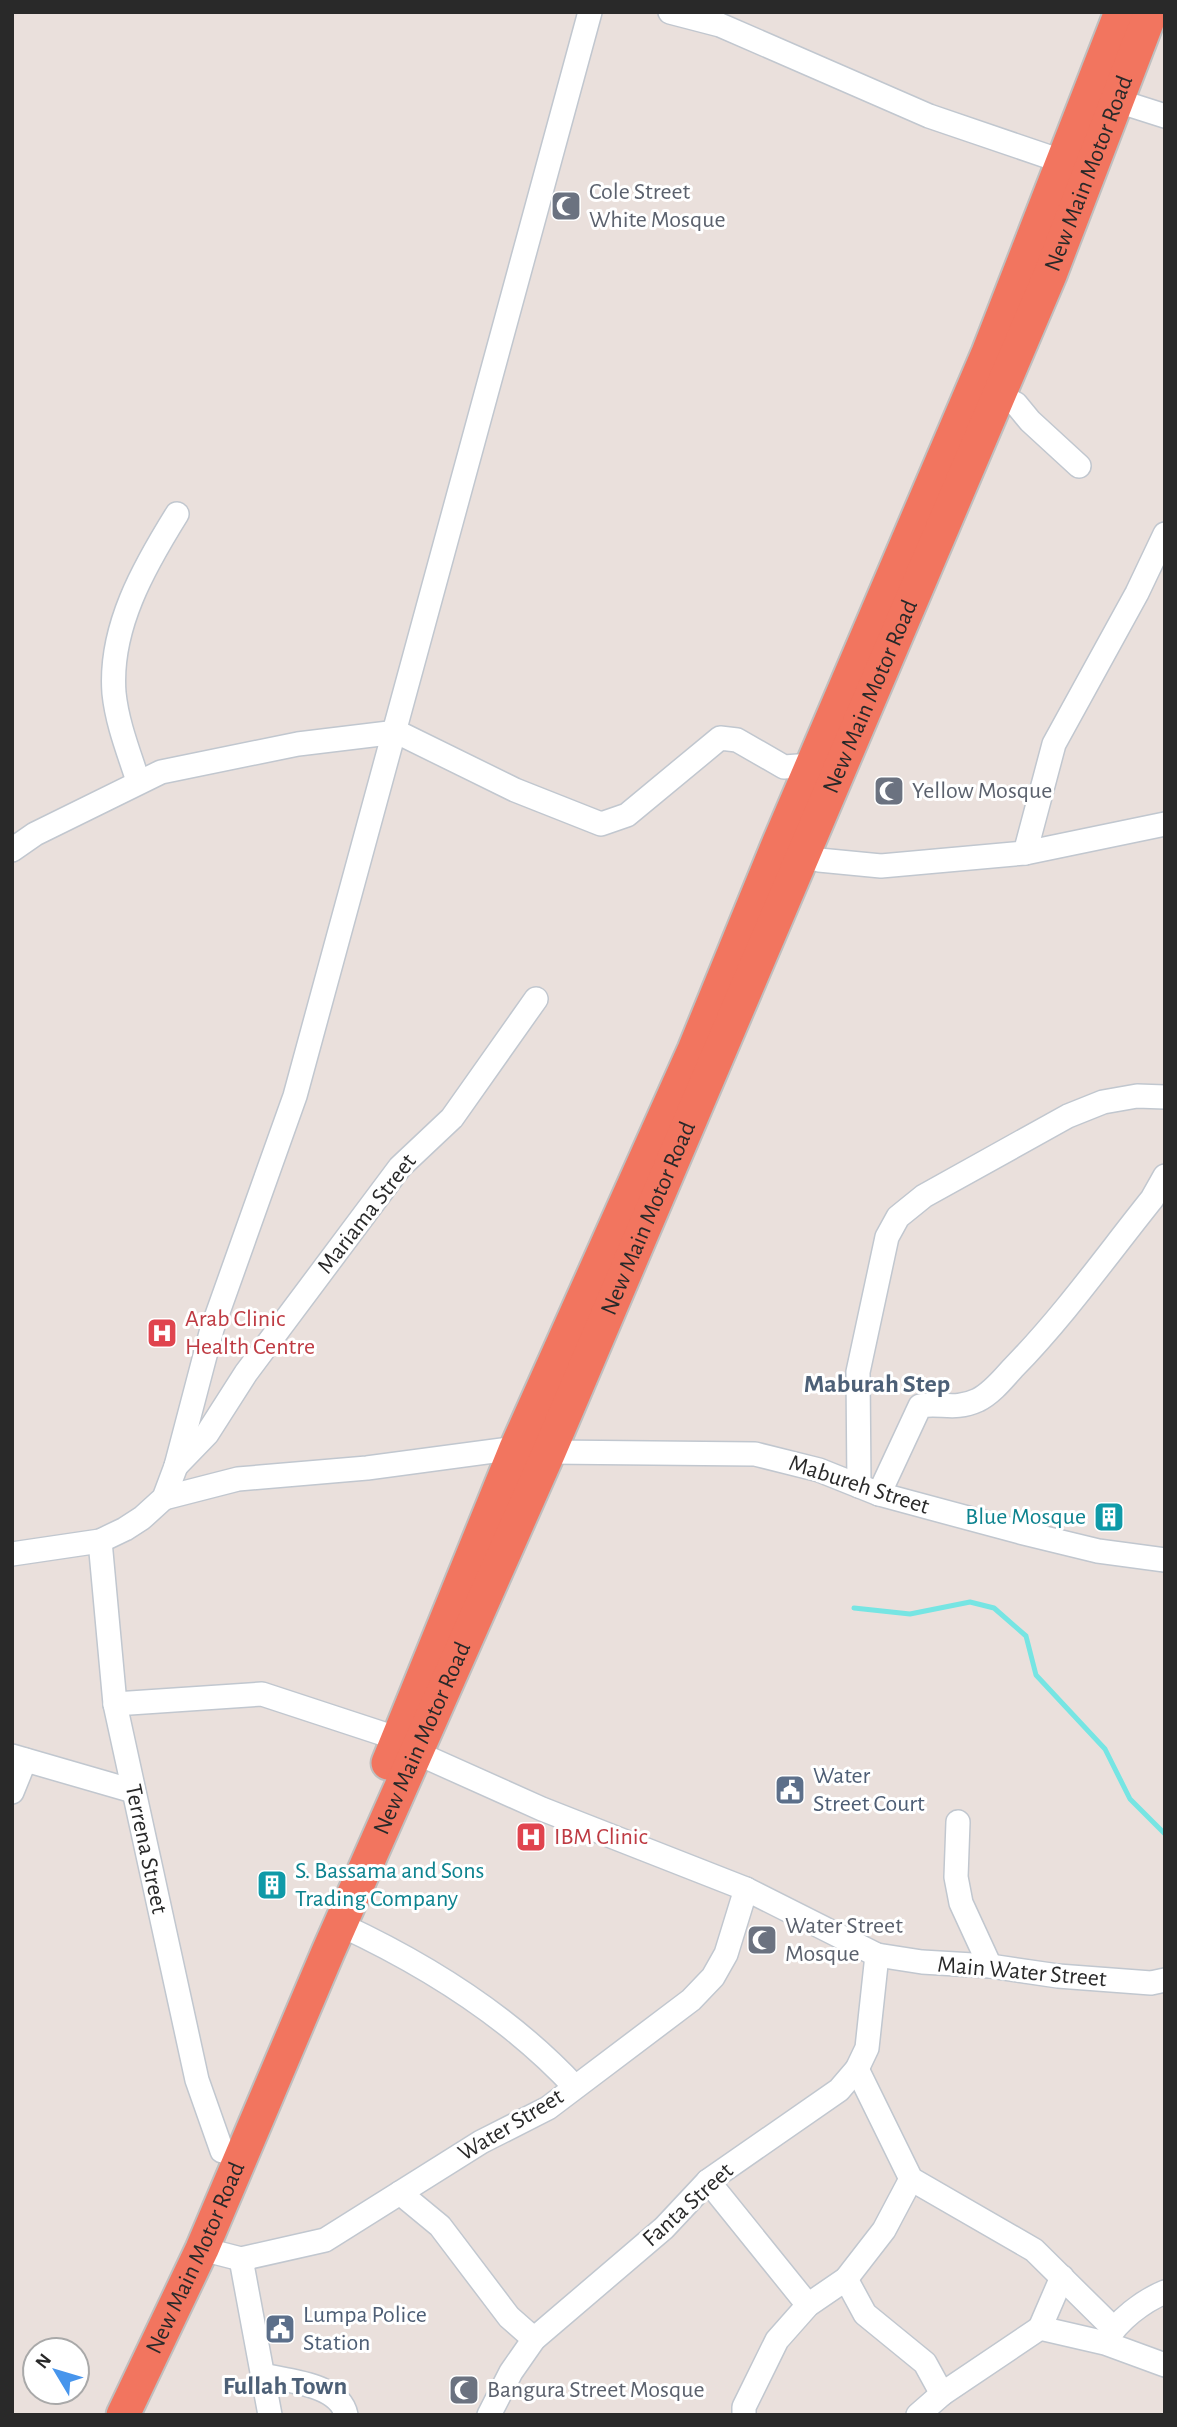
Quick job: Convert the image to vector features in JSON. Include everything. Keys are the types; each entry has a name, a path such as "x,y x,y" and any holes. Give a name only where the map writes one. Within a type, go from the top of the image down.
{"highway":[{"name":"New Main Motor Road","path":"123,2415 202,2249 341,1924 516,1448 694,1050 790,852 999,395 1037,269 1064,162 1121,12"},
{"name":"New Main Motor Road","path":"106,2415 222,2151 306,1946 408,1746 549,1452 790,852 812,765 1037,269 1118,101 1151,12"}],"street":[{"path":"12,1553 100,1541 142,1518 164,1497 176,1466 212,1329 295,1096 397,732 513,290 590,12"},
{"path":"670,12 720,25 929,116 1064,162"},
{"path":"1118,101 1165,116"},
{"path":"999,395 1016,404 1030,421 1079,466"},
{"path":"138,781 114,693 117,650 134,591 146,564 177,514"},
{"path":"1026,853 1054,744 1137,593 1165,534"},
{"path":"12,850 35,834 161,772 298,744 397,732 515,790 601,824 627,815 720,738 737,740 784,768 812,765"},
{"path":"790,852 881,866 1026,853 1165,824"},
{"name":"Mariama Street","path":"176,1466 207,1434 246,1373 400,1167 452,1118 536,999"},
{"path":"869,1490 858,1372 887,1237 898,1217 924,1196 1068,1116 1103,1102 1137,1096 1165,1097"},
{"path":"869,1490 920,1406 947,1408 979,1399 995,1387 1033,1348 1153,1199 1165,1176"},
{"path":"164,1497 238,1479 367,1468 516,1448"},
{"name":"Mabureh Street","path":"549,1452 755,1454 819,1470 869,1490 1098,1551 1165,1560"},
{"name":"Terrena Street","path":"100,1541 115,1704 197,2080 222,2151"},
{"name":"Main Water Street","path":"115,1704 262,1694 408,1746 542,1809 746,1889 877,1955 1058,1976 1151,1983 1165,1980"},
{"path":"12,1792 18,1758 133,1791"},
{"path":"958,1822 956,1877 961,1903 990,1966"},
{"name":"Water Street","path":"202,2249 241,2259 325,2240 481,2142 548,2108 691,2000 713,1977 726,1954 746,1889"},
{"path":"341,1924 479,2002 546,2057 575,2087"},
{"name":"Fanta Street","path":"489,2415 511,2372 534,2339 664,2228 708,2181 839,2090 857,2069 867,2048 877,1955"},
{"path":"857,2069 911,2179 1034,2250 1062,2277 1109,2336 1162,2371"},
{"path":"744,2415 744,2407 777,2340 808,2305 846,2279 884,2231 911,2179"},
{"path":"708,2181 808,2305"},
{"path":"400,2193 440,2226 509,2317 534,2339"},
{"path":"241,2259 270,2415"},
{"path":"918,2415 942,2394 1040,2328 1062,2277"},
{"path":"846,2279 865,2314 925,2363 942,2394"},
{"path":"1040,2328 1109,2336 1153,2297 1165,2292"},
{"path":"262,2375 327,2391 338,2400 346,2415"}],"waterway":[{"path":"854,1608 910,1614 970,1602 994,1608 1026,1636 1036,1675 1105,1749 1130,1799 1165,1834"}],"place":[{"name":"Cole Street White Mosque","path":"566,206"},
{"name":"Yellow Mosque","path":"889,791"},
{"name":"Arab Clinic Health Centre","path":"162,1333"},
{"name":"Blue Mosque","path":"1109,1517"},
{"name":"Water Street Court","path":"790,1790"},
{"name":"IBM Clinic","path":"531,1837"},
{"name":"S. Bassama and Sons Trading Company","path":"272,1885"},
{"name":"Water Street Mosque","path":"762,1940"},
{"name":"Lumpa Police Station","path":"280,2329"},
{"name":"Bangura Street Mosque","path":"464,2390"}],"district":[{"name":"Maburah Step","path":"877,1384"},
{"name":"Fullah Town","path":"285,2386"}]}
